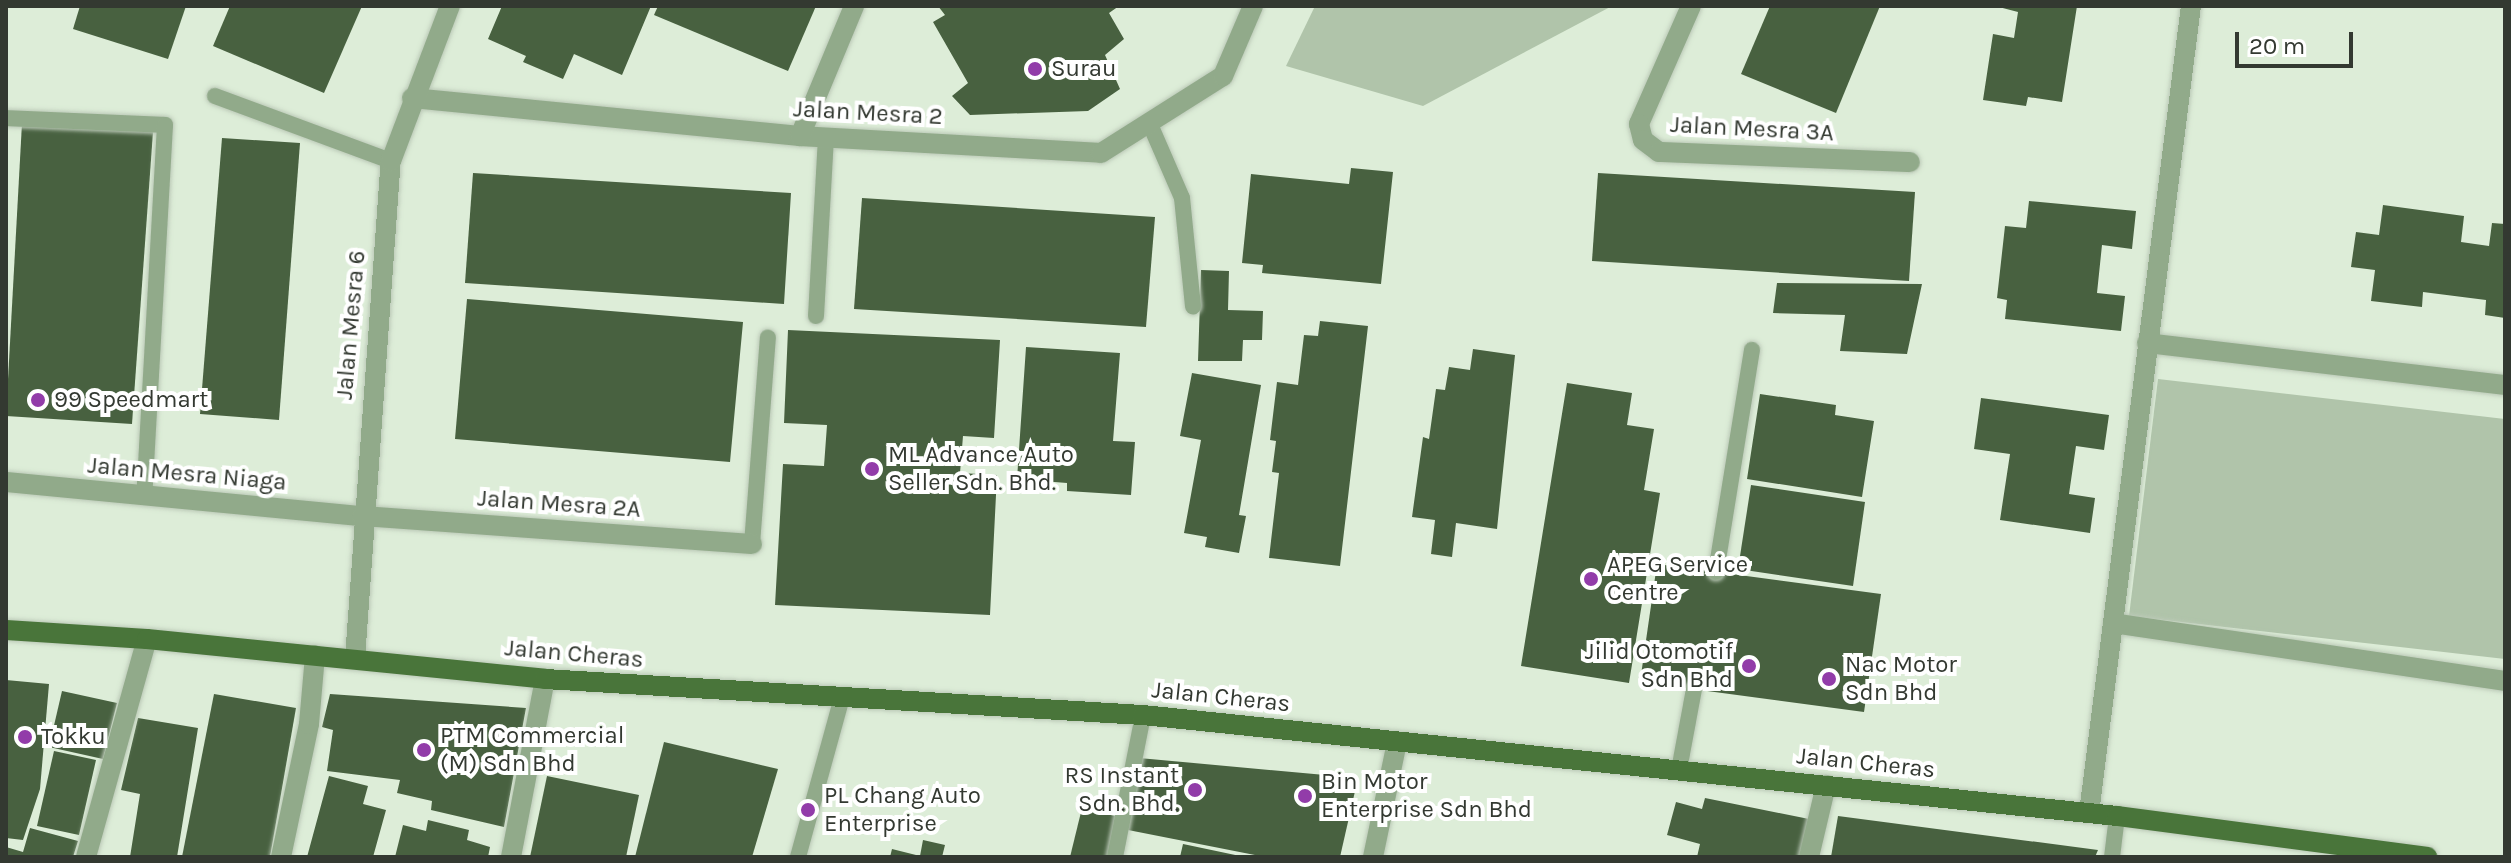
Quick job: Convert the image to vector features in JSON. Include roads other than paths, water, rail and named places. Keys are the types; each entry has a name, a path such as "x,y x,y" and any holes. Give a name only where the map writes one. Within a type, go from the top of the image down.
{"main road":[{"name":"Jalan Cheras","path":"6,630 147,639 545,679 841,701 1143,715 2117,816 2427,857"}],"street":[{"name":"Jalan Mesra 6","path":"355,659 362,516 391,161 412,98 450,6"},
{"path":"800,136 854,6"},
{"name":"Jalan Mesra 2","path":"412,98 800,136 1101,153 1223,76 1253,6"},
{"name":"Jalan Mesra 3A","path":"1691,6 1639,124 1643,140 1659,152 1910,162"},
{"path":"2089,813 2191,6"},
{"path":"2147,343 2505,385"},
{"name":"Jalan Mesra Niaga","path":"6,482 362,516"},
{"name":"Jalan Mesra 2A","path":"362,516 752,544"},
{"path":"2113,623 2505,681"},
{"path":"86,857 147,639"},
{"path":"281,857 309,724 315,655"},
{"path":"511,857 545,679"},
{"path":"1373,857 1397,742"},
{"path":"1809,857 1826,785"}],"lane":[{"path":"215,96 391,161"},
{"path":"6,118 165,125 144,496"},
{"path":"1149,122 1182,198 1193,306"},
{"path":"816,316 826,137"},
{"path":"752,544 768,338"},
{"path":"1716,572 1752,350"},
{"path":"1679,770 1694,689"},
{"path":"798,857 841,701"},
{"path":"1115,857 1143,715"},
{"path":"2112,857 2117,816"}],"place":[{"name":"Surau","path":"1035,69"},
{"name":"99 Speedmart","path":"38,400"},
{"name":"ML Advance Auto Seller Sdn. Bhd.","path":"872,469"},
{"name":"APEG Service Centre","path":"1591,579"},
{"name":"Jilid Otomotif Sdn Bhd","path":"1749,666"},
{"name":"Nac Motor Sdn Bhd","path":"1829,679"},
{"name":"Tokku","path":"25,737"},
{"name":"PTM Commercial (M) Sdn Bhd","path":"424,750"},
{"name":"RS Instant Sdn. Bhd.","path":"1195,790"},
{"name":"Bin Motor Enterprise Sdn Bhd","path":"1305,796"},
{"name":"PL Chang Auto Enterprise","path":"808,810"}]}
